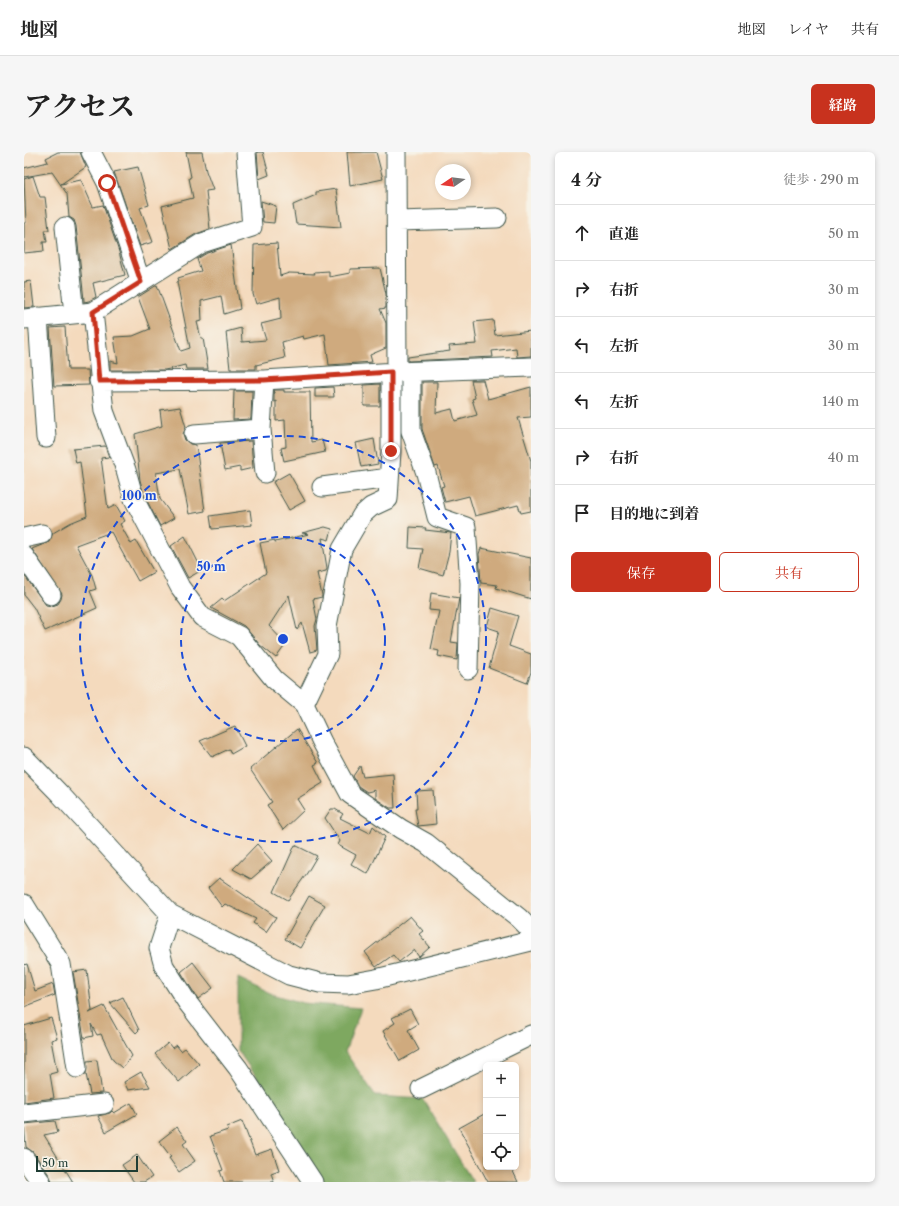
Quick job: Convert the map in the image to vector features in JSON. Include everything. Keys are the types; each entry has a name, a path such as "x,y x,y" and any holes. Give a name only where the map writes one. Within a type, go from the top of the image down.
{"street":[{"path":"91,152 107,183 141,282"},
{"path":"46,438 31,318 93,312 202,243 252,227 246,152"},
{"path":"396,152 398,221 396,268 400,372 411,431 426,474 437,517 466,527 470,583 468,669"},
{"path":"398,221 497,218"},
{"path":"65,227 74,314"},
{"path":"93,312 99,381 104,411 126,470 134,499 180,587 202,617 239,636 274,678 304,704 350,794 402,829 426,842 520,918 531,930"},
{"path":"99,381 264,380 400,372 531,367"},
{"path":"304,704 328,654 327,626 342,549 362,515 371,508 388,499 391,451 400,372"},
{"path":"264,380 261,429 265,473"},
{"path":"194,434 261,429"},
{"path":"322,487 389,478"},
{"path":"24,556 51,595"},
{"path":"24,757 56,789 170,914 289,975 320,983 348,984 376,979 531,941"},
{"path":"24,904 61,964 77,1068"},
{"path":"170,914 159,948 164,966 187,1002 238,1068 313,1182"},
{"path":"421,1089 531,1035"},
{"path":"24,1113 104,1104"},
{"path":"24,1158 41,1182"}],"green space":[{"path":"238,978 269,993 303,1003 361,1008 345,1052 376,1096 423,1099 473,1182 324,1182 264,1088 238,1051"}],"building":[{"path":"58,152 80,152 86,167 61,184 81,180 93,207 103,205 125,275 93,283 96,297 84,302 76,226 74,220 69,217 67,194 52,172 24,177 24,168 48,162 46,158"},
{"path":"186,152 202,152 206,171 213,190 206,191 210,229 196,234 172,249 162,206 193,198"},
{"path":"257,152 263,152 269,175 259,179"},
{"path":"347,152 376,152 383,179 350,186"},
{"path":"138,167 149,205 140,208 153,242 140,246 114,172"},
{"path":"33,176 40,197 45,197 49,230 45,230 47,242 43,242 44,251 24,253 24,223 26,223 24,179"},
{"path":"336,189 341,227 296,224 293,205 316,195 316,192"},
{"path":"261,201 276,206 274,223 263,222"},
{"path":"277,243 280,276 289,273 315,274 314,272 329,271 329,277 350,273 350,269 380,268 386,294 386,308 380,309 386,323 386,348 370,355 372,362 329,365 325,334 304,339 303,336 282,342 285,358 256,365 256,369 230,369 226,332 241,328 242,342 266,340 261,324 281,319 280,297 256,304 253,294 254,245"},
{"path":"231,245 240,309 224,314 221,296 201,301 202,321 197,322 201,338 203,338 208,369 186,369 185,365 165,370 110,370 110,361 118,363 114,337 133,336 150,329 138,297 157,285 181,351 190,348 177,282 179,281 178,278 201,271 197,259 207,253"},
{"path":"31,281 34,307 24,308 24,282"},
{"path":"493,320 495,335 531,331 531,356 517,357 516,348 492,351 493,357 408,361 408,357 450,351 449,346 477,344 474,322"},
{"path":"65,327 68,370 88,370 89,385 54,386 50,328"},
{"path":"471,380 483,380 488,399 531,387 531,417 518,418 531,461 531,511 521,513 518,505 475,516 469,496 445,502 441,487 444,486 438,466 435,467 422,429 422,382 437,382 436,413 452,409 455,421 477,415 472,399 475,398"},
{"path":"380,384 380,406 364,406 364,385"},
{"path":"333,387 334,397 315,397 315,388"},
{"path":"274,390 284,390 284,392 310,392 311,442 322,440 325,452 284,461 281,448 286,447 285,420 276,421 276,401 274,402"},
{"path":"234,391 252,391 251,419 233,420"},
{"path":"180,407 186,427 183,434 185,440 190,444 196,445 205,511 189,514 180,469 156,473 160,499 174,518 160,526 144,495 140,480 135,434 162,426 160,410"},
{"path":"374,439 378,464 361,467 356,443"},
{"path":"251,441 253,468 240,471 240,467 225,470 220,443"},
{"path":"105,446 109,457 101,458 108,509 116,505 125,521 120,524 131,544 136,541 154,572 138,581 111,532 76,545 92,575 96,589 90,591 97,608 45,631 34,608 24,595 24,575 46,605 52,606 58,604 62,594 32,549 49,542 53,533 70,523 87,516 80,462 76,463 73,449"},
{"path":"289,473 305,501 289,510 273,482"},
{"path":"250,510 252,525 212,529 210,516"},
{"path":"325,527 332,529 329,540 322,538 327,568 326,571 317,573 322,597 313,599 317,619 315,626 317,650 310,652 302,623 297,630 289,595 269,626 286,644 276,658 260,645 244,626 211,608 222,599 224,601 266,573 260,543 275,540 275,542 309,534 302,533"},
{"path":"410,527 426,528 425,530 451,533 449,552 443,575 419,568 423,549 409,548"},
{"path":"185,536 202,570 188,578 171,546"},
{"path":"481,548 531,558 531,599 496,588 497,585 481,583 479,554"},
{"path":"431,593 459,598 451,642 458,643 457,660 438,656 439,651 431,649 439,611 429,610"},
{"path":"492,608 518,616 509,646 531,654 531,672 527,683 489,668 499,631 487,627"},
{"path":"235,726 245,746 231,754 229,749 212,757 200,741"},
{"path":"297,729 318,763 314,765 323,783 297,799 304,810 283,830 267,805 272,802 250,769"},
{"path":"360,766 363,777 393,774 395,808 390,808 375,798 375,790 367,792 358,786 353,776"},
{"path":"433,790 436,824 418,826 415,809 417,809 416,791"},
{"path":"331,809 335,809 343,814 340,818 370,833 373,826 385,837 368,874 351,864 356,855 338,845 340,841 325,818"},
{"path":"257,844 272,861 251,879 233,869"},
{"path":"295,845 317,856 288,900 274,892"},
{"path":"219,878 276,917 266,932 253,923 256,919 225,904 222,907 208,888"},
{"path":"309,896 325,905 300,948 285,939"},
{"path":"410,916 423,931 419,934 430,947 419,957 414,950 399,962 393,955 376,967 365,952"},
{"path":"193,962 213,988 198,999 181,972"},
{"path":"27,964 35,991 53,984 55,995 24,1007 24,965"},
{"path":"87,970 92,1011 89,1013 104,1006 132,1056 122,1068 113,1060 101,1034 97,1035 91,1024 93,1036 84,1038 73,972"},
{"path":"123,997 139,1030 136,1033 110,1003"},
{"path":"410,1009 418,1024 408,1030 419,1050 400,1061 383,1031 395,1023 392,1018"},
{"path":"51,1018 57,1038 51,1040 57,1072 50,1074 54,1098 24,1102 24,1026"},
{"path":"168,1043 172,1048 176,1045 181,1051 185,1048 199,1064 179,1082 155,1054"},
{"path":"97,1060 102,1093 90,1094 86,1074 87,1061"},
{"path":"141,1072 150,1087 128,1090 124,1082"},
{"path":"131,1103 137,1114 106,1132 98,1116 110,1113 112,1111 114,1113"},
{"path":"483,1115 483,1170 512,1170 518,1182 488,1182 459,1128"},
{"path":"55,1121 58,1132 44,1135 73,1182 52,1182 50,1176 33,1152 26,1147 24,1124"},
{"path":"242,1121 255,1155 272,1149 279,1170 271,1173 274,1182 224,1182 220,1171 223,1170 210,1136 228,1130 227,1127"},
{"path":"177,1127 187,1141 183,1144 195,1161 179,1172 169,1158 171,1157 159,1141"},
{"path":"137,1155 152,1177 144,1182 134,1182 122,1165"}],"route":[{"path":"107,183 141,282 93,312 99,381 264,380 391,372 391,451"}]}
